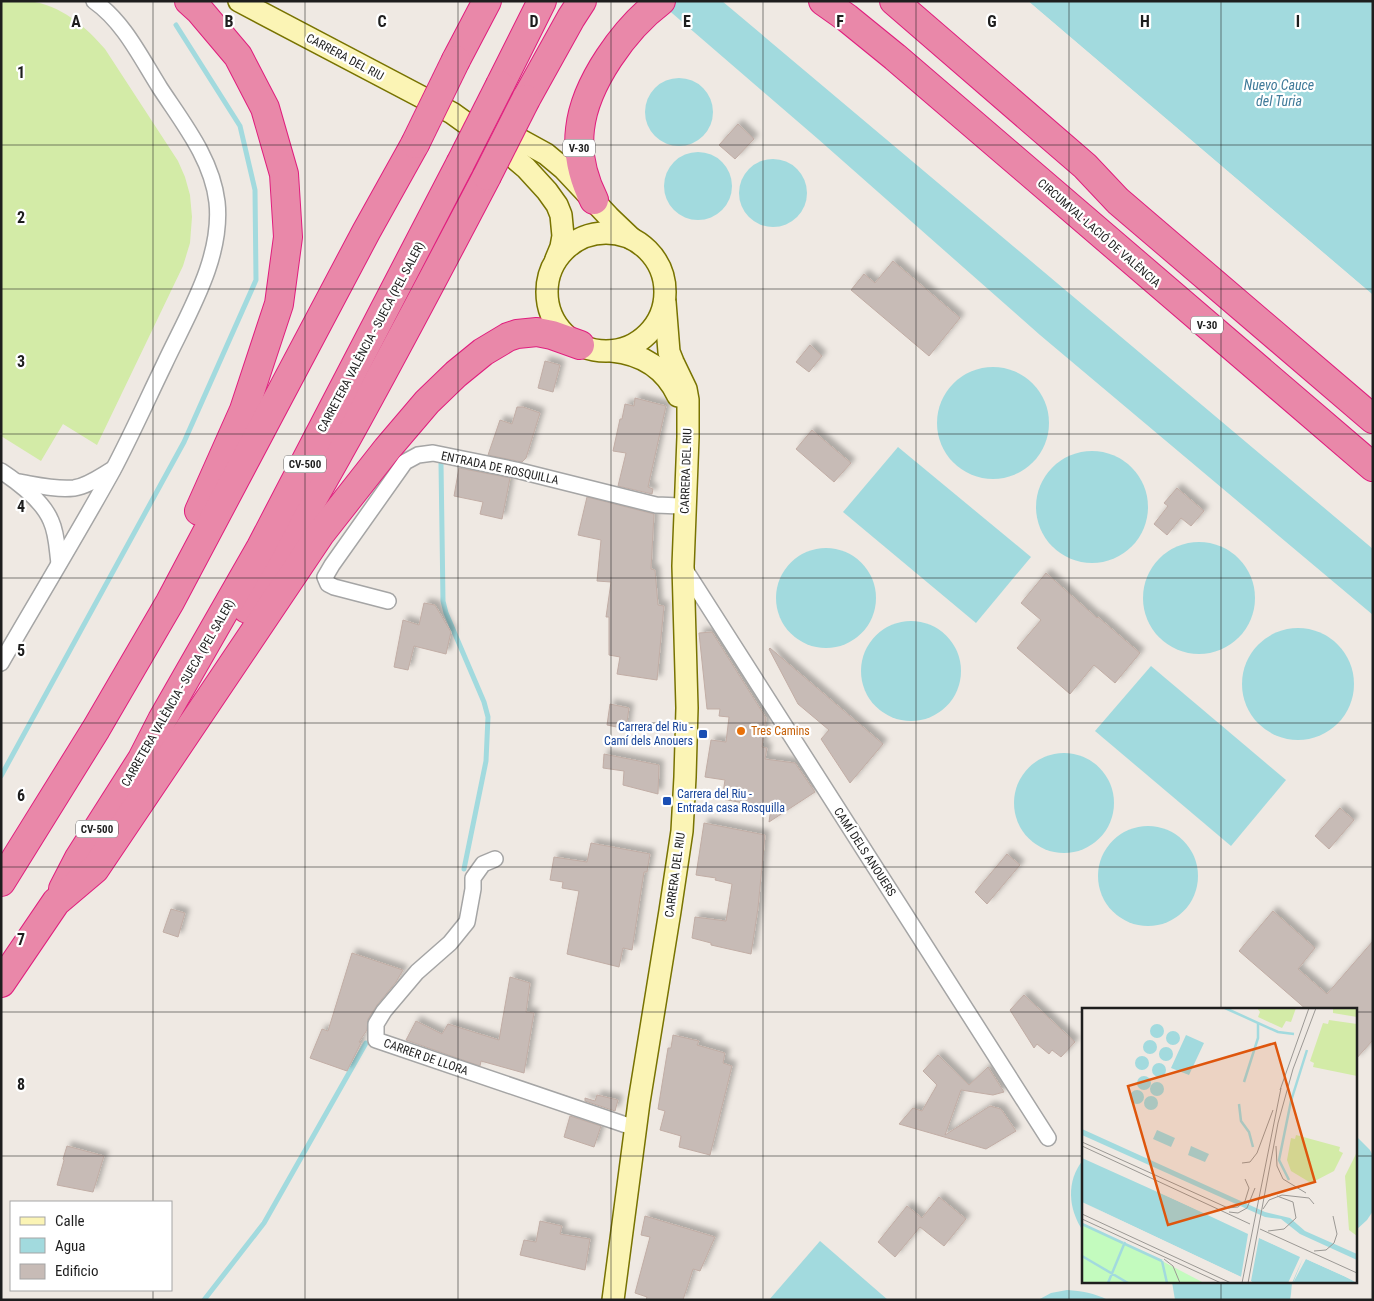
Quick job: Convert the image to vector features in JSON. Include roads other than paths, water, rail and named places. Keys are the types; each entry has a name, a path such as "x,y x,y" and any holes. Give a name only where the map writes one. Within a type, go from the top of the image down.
{"highway":[{"path":"96,728 151,605 195,520 244,410 279,304 288,237 284,174 265,108 238,56 200,11 189,1"},
{"path":"1,882 96,728 170,602 366,232 415,144 487,1"},
{"name":"CARRETERA VALÈNCIA - SUECA (PEL SALER)","path":"56,902 79,858 142,759 162,720 261,547 460,164 542,1"},
{"path":"142,759 172,727 271,571 388,362 526,99 582,1"},
{"name":"CIRCUMVAL·LACIÓ DE VALÈNCIA","path":"823,1 853,23 902,64 1373,467"},
{"path":"872,1 1074,176 1118,201"},
{"path":"894,1 1085,166 1118,201 1373,420"},
{"name":"V-30","path":"594,200 583,175 580,158 580,128 584,113 596,81 611,55 634,26 655,6"},
{"path":"1,983 56,902 95,868 321,533 386,449 427,402 456,374 483,352 508,337 537,332 580,345"}],"street":[{"path":"1,663 113,469 203,283 216,243 217,203 214,187 208,168 198,148 129,38 114,19 94,1"},
{"name":"CARRERA DEL RIU","path":"239,1 452,113 515,137 533,146 564,169 631,238"},
{"name":"CARRERA DEL RIU","path":"452,113 526,168 557,205 563,225 563,236 556,259"},
{"path":"602,232 616,233 631,238 644,246 655,258 662,272 665,287 664,302 659,318 654,327 645,336 624,348 609,351 594,350 580,345 557,326 550,314 546,286 556,259 565,248 576,240 589,235 602,232"},
{"name":"CARRERA DEL RIU","path":"612,1300 635,1128 682,831 685,777 687,708 683,566 688,400 686,389 669,352 664,302"},
{"name":"CARRERA DEL RIU","path":"609,351 624,352 636,356 657,367 673,387 687,417"},
{"name":"ENTRADA DE ROSQUILLA","path":"388,601 334,587 328,584 325,577 405,462 418,455 434,453 445,455 656,504 685,505"},
{"path":"18,482 74,488 113,469"},
{"path":"1,472 18,482 45,509 55,530 59,563"},
{"name":"CAMÍ DELS ANOUERS","path":"683,566 1048,1138"},
{"name":"CARRER DE LLORA","path":"494,859 483,864 473,878 467,922 450,943 417,972 384,1011 376,1024 376,1040 635,1128"}],"water":[{"path":"658,1 722,1 1373,549 1373,615 1040,335"},
{"name":"Nuevo Cauce del Turia","path":"1028,1 1373,1 1373,295"},
{"path":"679,78 692,81 703,88 710,99 713,112 710,125 703,136 692,143 679,146 666,143 655,136 648,125 645,112 648,99 655,88 666,81"},
{"path":"698,152 711,155 722,162 729,173 732,186 729,199 722,210 711,217 698,220 685,217 674,210 667,199 664,186 667,173 674,162 685,155"},
{"path":"773,159 786,162 797,169 804,180 807,193 804,206 797,217 786,224 773,227 760,224 749,217 742,206 739,193 742,180 749,169 760,162"},
{"path":"993,367 1014,371 1033,383 1045,402 1049,423 1045,444 1033,463 1014,475 993,479 972,475 953,463 941,444 937,423 941,402 953,383 972,371"},
{"path":"898,447 1031,557 976,623 843,512"},
{"path":"1092,451 1113,455 1132,467 1144,486 1148,507 1144,528 1132,547 1113,559 1092,563 1071,559 1052,547 1040,528 1036,507 1040,486 1052,467 1071,455"},
{"path":"1199,542 1220,546 1239,558 1251,577 1255,598 1251,619 1239,638 1220,650 1199,654 1178,650 1159,638 1147,619 1143,598 1147,577 1159,558 1178,546"},
{"path":"826,548 845,552 861,563 872,579 876,598 872,617 861,633 845,644 826,648 807,644 791,633 780,617 776,598 780,579 791,563 807,552"},
{"path":"911,621 930,625 946,636 957,652 961,671 957,690 946,706 930,717 911,721 892,717 876,706 865,690 861,671 865,652 876,636 892,625"},
{"path":"1298,628 1319,632 1338,644 1350,663 1354,684 1350,705 1338,724 1319,736 1298,740 1277,736 1258,724 1246,705 1242,684 1246,663 1258,644 1277,632"},
{"path":"1151,666 1286,780 1231,846 1095,731"},
{"path":"1064,753 1083,757 1099,768 1110,784 1114,803 1110,822 1099,838 1083,849 1064,853 1045,849 1029,838 1018,822 1014,803 1018,784 1029,768 1045,757"},
{"path":"1148,826 1167,830 1183,841 1194,857 1198,876 1194,895 1183,911 1167,922 1148,926 1129,922 1113,911 1102,895 1098,876 1102,857 1113,841 1129,830"},
{"path":"1356,1136 1370,1150 1373,1156 1373,1211 1367,1220 1356,1230"},
{"path":"1082,1162 1082,1229 1074,1214 1071,1195 1074,1177"},
{"path":"820,1241 888,1300 769,1300"},
{"path":"1172,1284 1292,1284 1290,1300 1175,1300"},
{"path":"1067,1290 1088,1293 1108,1300 1038,1300 1051,1293"}],"waterway":[{"path":"1,776 184,442 256,280 255,190 240,126 176,25"},
{"path":"441,463 443,601 446,613 484,702 488,717 486,761 464,869"},
{"path":"204,1300 264,1223 366,1043"}],"place":[{"name":"Tres Camins","path":"741,731"},
{"name":"Carrera del Riu - Camí dels Anouers","path":"703,734"},
{"name":"Carrera del Riu - Entrada casa Rosquilla","path":"667,801"}]}
